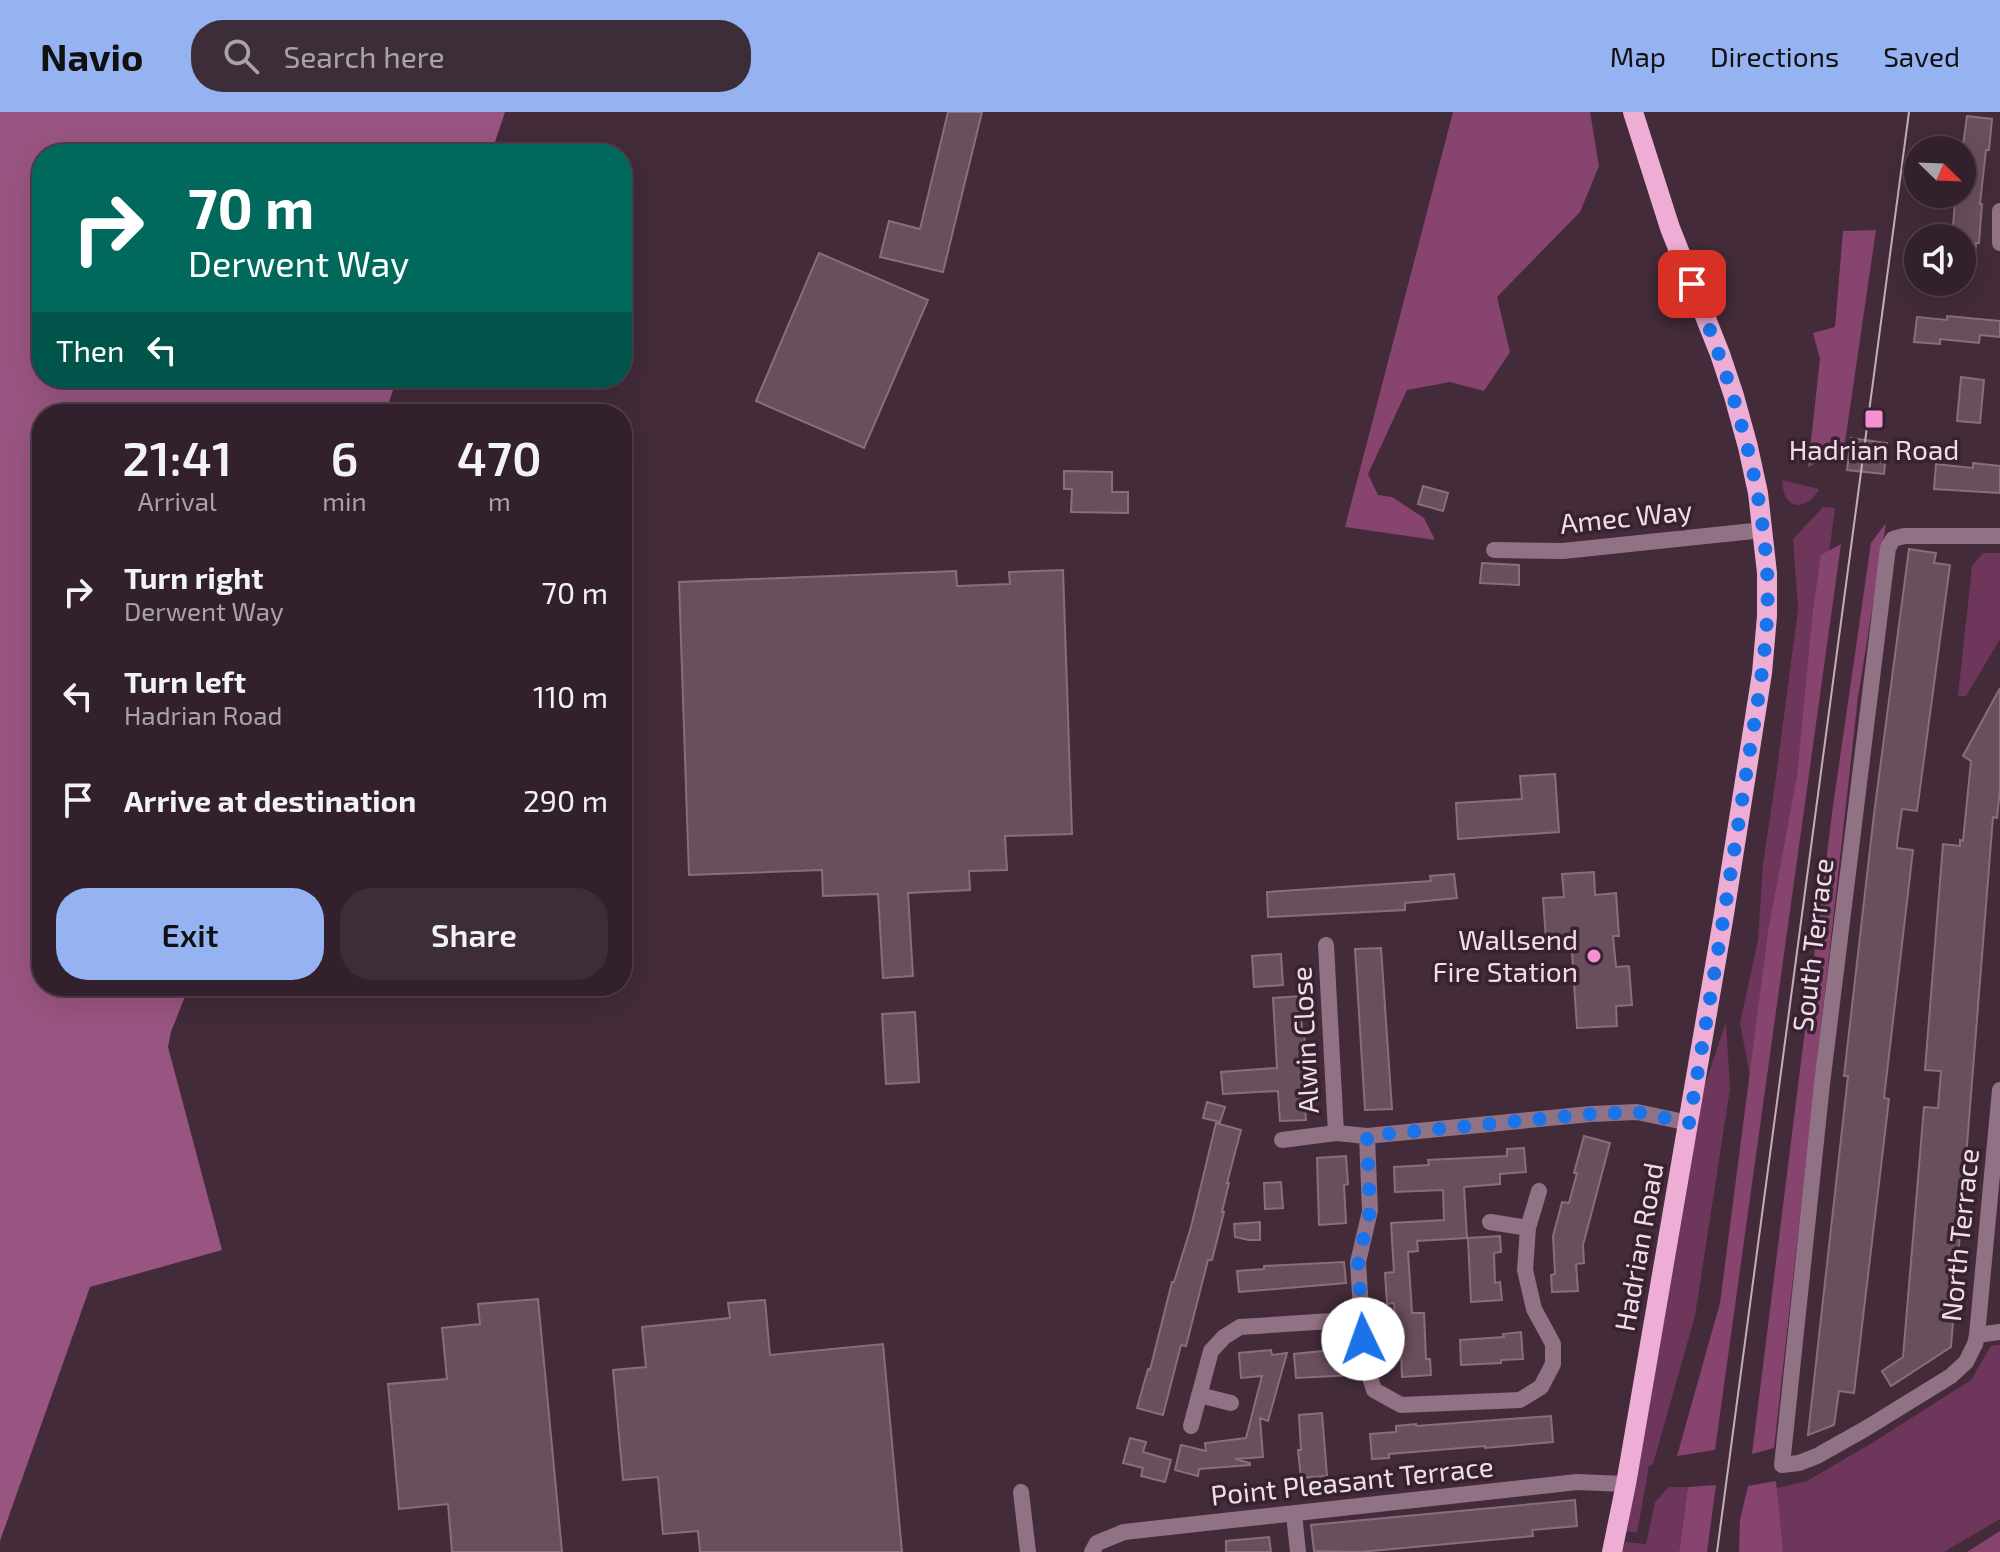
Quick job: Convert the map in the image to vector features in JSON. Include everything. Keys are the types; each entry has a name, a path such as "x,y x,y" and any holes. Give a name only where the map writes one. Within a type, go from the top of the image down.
{"main road":[{"name":"Hadrian Road","path":"1612,1552 1724,914 1762,673 1767,616 1763,530 1748,447 1720,354 1670,228 1633,112"}],"street":[{"path":"2000,211 2000,243"},
{"name":"Amec Way","path":"1494,550 1563,551 1763,530"},
{"name":"South Terrace","path":"1782,1465 1822,1084 1888,548 1893,539 1904,536 2000,536"},
{"name":"Alwin Close","path":"1326,945 1336,1133"},
{"name":"North Terrace","path":"1782,1465 1817,1456 1951,1376 1966,1362 1977,1335 1993,1235 2000,1090"},
{"path":"1282,1140 1336,1133 1367,1136 1637,1112 1689,1123"},
{"path":"1367,1136 1370,1211 1358,1262 1364,1358 1374,1390 1401,1405 1520,1400 1541,1387 1553,1364 1553,1344 1534,1309 1525,1270 1528,1228 1539,1191"},
{"path":"1490,1222 1528,1228"},
{"path":"1191,1426 1211,1351 1224,1337 1240,1327 1362,1319"},
{"path":"1977,1335 2000,1332"},
{"path":"1199,1395 1231,1403"},
{"name":"Point Pleasant Terrace","path":"1092,1552 1097,1543 1124,1532 1577,1482 1626,1484"},
{"path":"1021,1492 1028,1552"},
{"path":"1294,1514 1298,1552"}],"shaded area":[{"path":"0,112 505,112 494,144 32,144 32,388 394,388 388,404 32,404 32,996 185,996 168,1047 222,1250 90,1287 0,1541"},
{"path":"1453,112 1590,112 1599,166 1580,212 1497,297 1510,352 1484,391 1450,382 1407,390 1368,474 1378,495 1392,497 1424,518 1435,540 1345,527"},
{"path":"1876,230 1844,449 1808,467 1820,359 1813,333 1835,327 1843,231"},
{"path":"1782,480 1819,489 1810,500 1796,505 1786,498"},
{"path":"1823,507 1835,508 1780,929 1750,1076 1740,1023 1758,940 1763,865 1798,609 1793,539"},
{"path":"1886,523 1858,697 1774,1448 1752,1454 1833,806 1871,543"},
{"path":"1841,544 1715,1450 1677,1456 1720,1303 1768,932 1797,776 1821,555"},
{"path":"1983,553 2000,553 2000,639 1966,696 1958,696 1972,566"},
{"path":"1726,1022 1730,1089 1695,1316 1653,1464 1649,1466 1637,1533 1626,1531 1702,1093"},
{"path":"2000,1345 2000,1519 1944,1552 1776,1552 1772,1489 1807,1481 1872,1443 1971,1380 1991,1346"},
{"path":"1776,1481 1783,1552 1739,1552 1740,1520 1748,1486"},
{"path":"1716,1485 1707,1552 1679,1552 1688,1487"},
{"path":"1669,1487 1688,1487 1679,1552 1622,1552 1625,1542 1646,1544 1655,1502"},
{"path":"2000,1531 2000,1552 1967,1552"}],"building":[{"path":"948,112 982,112 943,272 880,257 889,221 920,229"},
{"path":"1967,116 1992,119 1980,204 1979,243 1976,243 1976,224 1953,224 1954,208 1976,208 1976,136 1964,136"},
{"path":"819,253 928,300 864,448 756,401"},
{"path":"1947,316 2000,321 2000,337 1980,335 1979,343 1940,339 1940,344 1914,342 1917,317 1947,320"},
{"path":"1961,377 1984,380 1980,423 1957,421"},
{"path":"1851,438 1887,443 1884,474 1847,470"},
{"path":"1973,463 2000,466 2000,493 1934,489 1936,464 1973,468"},
{"path":"1064,471 1112,472 1112,492 1128,492 1128,513 1071,512 1072,489 1064,489"},
{"path":"1423,486 1448,493 1443,511 1418,504"},
{"path":"1909,549 1936,553 1934,563 1950,565 1917,811 1902,809 1897,844 1897,848 1913,850 1884,1098 1889,1099 1854,1393 1839,1391 1834,1425 1808,1435 1848,1076 1844,1076"},
{"path":"1482,563 1519,565 1519,585 1480,583"},
{"path":"1063,570 1072,834 1005,836 1007,870 969,871 970,890 908,893 913,976 883,978 878,894 823,896 822,870 689,875 679,582 956,571 957,586 1010,584 1009,572"},
{"path":"2000,688 2000,789 1997,818 1993,817 1951,1347 1891,1386 1882,1371 1903,1357 1924,1107 1938,1108 1941,1071 1925,1070 1943,844 1960,846 1960,840 1963,841 1971,761 1963,756"},
{"path":"1555,774 1559,832 1458,839 1456,803 1522,799 1520,776"},
{"name":"Wallsend Fire Station","path":"1594,872 1595,895 1616,893 1619,936 1613,936 1616,967 1629,966 1632,1005 1616,1006 1617,1026 1577,1028 1571,937 1546,939 1543,898 1564,897 1562,874"},
{"path":"1454,874 1457,898 1405,903 1405,910 1268,917 1267,892 1431,881 1430,876"},
{"path":"1381,948 1392,1109 1365,1110 1355,949"},
{"path":"1281,954 1283,985 1254,987 1252,956"},
{"path":"1300,996 1308,1091 1304,1091 1306,1120 1280,1121 1278,1091 1223,1094 1221,1072 1277,1068 1273,998"},
{"path":"915,1012 919,1082 886,1084 882,1014"},
{"path":"1207,1102 1225,1107 1220,1122 1203,1118"},
{"path":"1216,1123 1241,1130 1212,1260 1208,1260 1186,1346 1181,1345 1163,1415 1137,1408 1172,1282 1191,1227"},
{"path":"1584,1136 1610,1143 1583,1245 1584,1263 1576,1264 1578,1291 1552,1292 1551,1275 1555,1274 1553,1236 1562,1202 1569,1203"},
{"path":"1524,1148 1526,1172 1500,1174 1500,1184 1464,1187 1467,1238 1417,1241 1418,1251 1408,1252 1412,1313 1424,1313 1426,1359 1430,1359 1431,1375 1402,1377 1394,1303 1387,1304 1385,1273 1394,1272 1391,1223 1444,1220 1443,1190 1395,1192 1394,1167 1429,1165 1428,1160 1507,1156 1507,1149"},
{"path":"1346,1156 1346,1223 1319,1225 1317,1158"},
{"path":"1281,1182 1283,1208 1265,1209 1264,1183"},
{"path":"1260,1222 1260,1240 1235,1237 1234,1224"},
{"path":"1500,1236 1501,1252 1494,1253 1495,1283 1500,1282 1502,1300 1471,1302 1468,1238"},
{"path":"1344,1262 1346,1283 1239,1292 1237,1271 1264,1269 1264,1266"},
{"path":"538,1299 562,1552 452,1552 448,1504 399,1509 388,1384 447,1379 442,1328 480,1324 478,1304"},
{"path":"765,1300 770,1355 883,1344 902,1552 700,1552 698,1531 663,1534 658,1477 623,1480 613,1370 646,1367 642,1327 730,1318 728,1303"},
{"path":"1521,1332 1523,1359 1461,1365 1460,1340 1504,1337 1503,1334"},
{"path":"1350,1348 1353,1375 1296,1378 1294,1354"},
{"path":"1271,1350 1272,1355 1287,1353 1268,1421 1260,1418 1263,1457 1235,1459 1250,1465 1199,1469 1198,1476 1175,1470 1181,1445 1206,1451 1205,1443 1246,1438 1262,1376 1241,1378 1239,1353"},
{"path":"1322,1413 1327,1476 1301,1478 1299,1415"},
{"path":"1551,1416 1553,1442 1389,1454 1389,1458 1372,1459 1370,1434 1396,1432 1396,1426"},
{"path":"1130,1438 1146,1442 1143,1452 1171,1460 1165,1482 1141,1476 1143,1468 1123,1463"},
{"path":"1575,1500 1577,1526 1532,1530 1533,1536 1360,1552 1314,1551 1311,1525"},
{"path":"1269,1537 1271,1552 1226,1552 1226,1541"}],"tram line":[{"path":"1717,1552 1909,112"}],"place":[{"name":"Hadrian Road","path":"1874,419"},
{"name":"Wallsend Fire Station","path":"1594,956"}],"route":[{"path":"1363,1339 1358,1262 1370,1211 1367,1136 1637,1112 1689,1123 1762,673 1767,616 1763,530 1748,447 1720,354 1692,284"}]}
